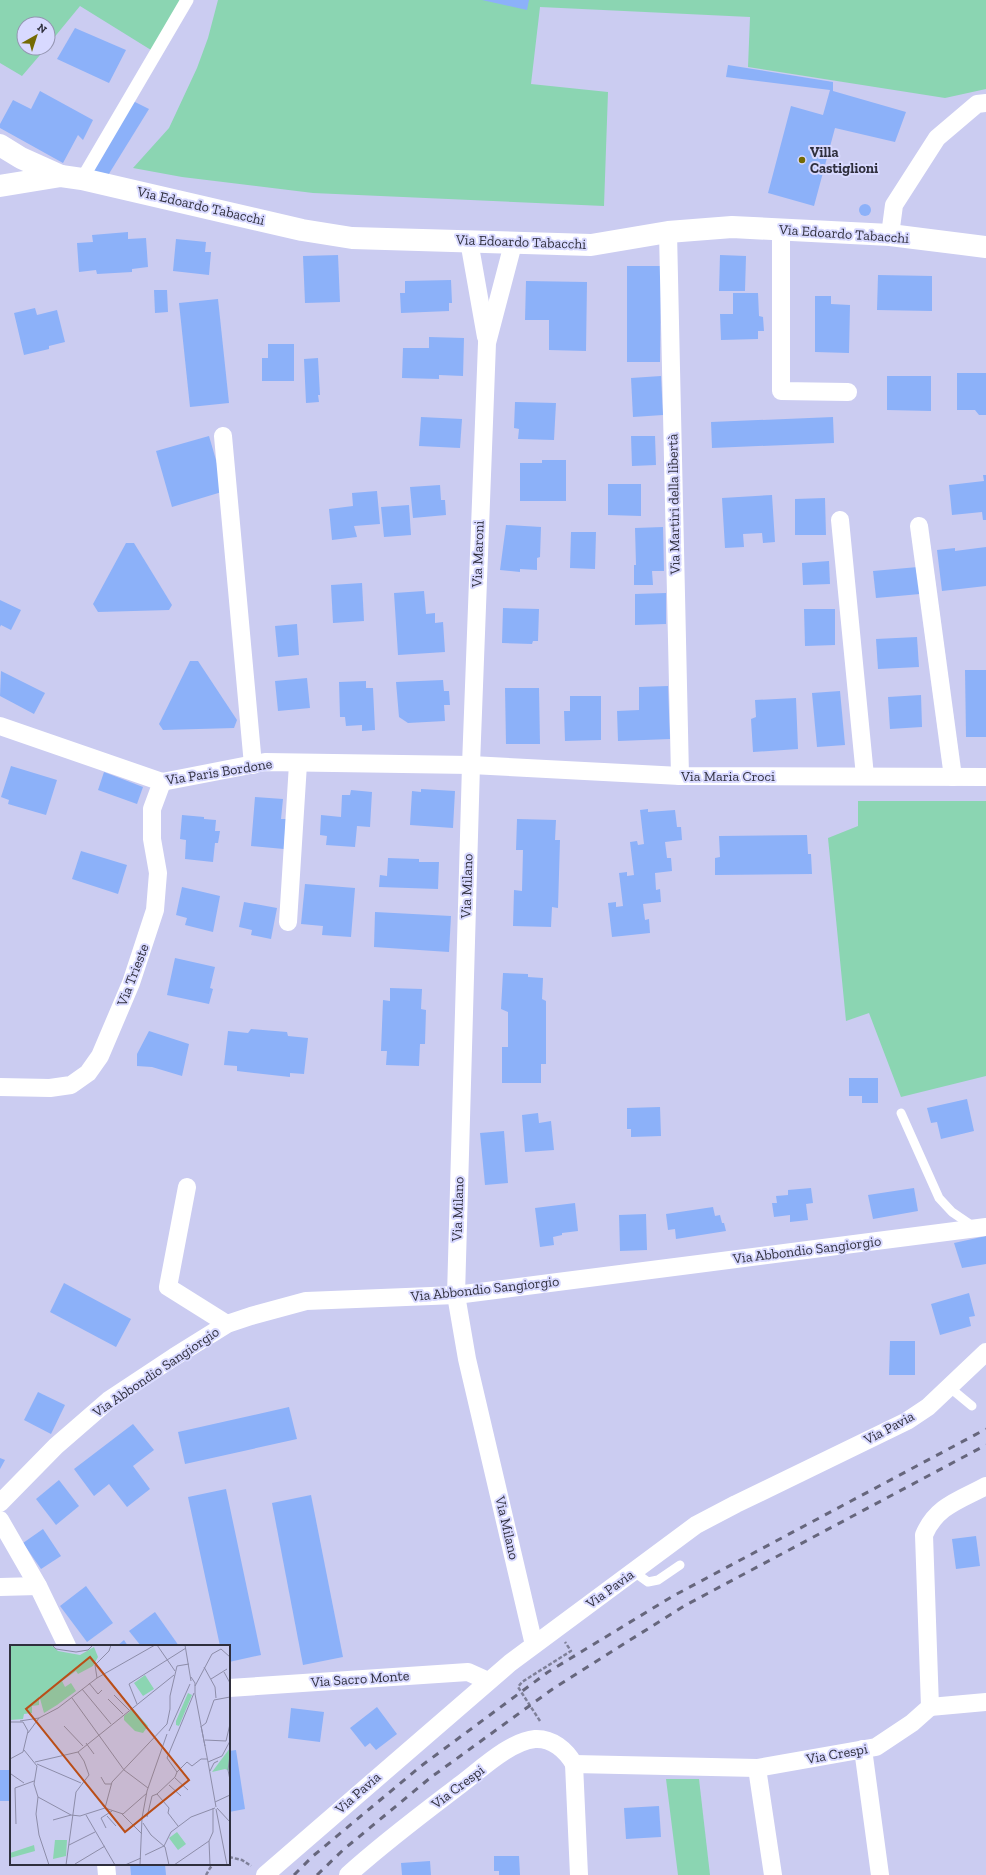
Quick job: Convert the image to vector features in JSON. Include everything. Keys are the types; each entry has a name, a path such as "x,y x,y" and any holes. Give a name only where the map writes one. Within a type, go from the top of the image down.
{"street":[{"path":"71,177 187,0"},
{"path":"890,235 894,205 937,138 977,104 986,103"},
{"name":"Via Edoardo Tabacchi","path":"0,145 21,158 71,177 302,230 352,238 470,241 513,244 591,245 668,232 732,227 890,235 986,247"},
{"name":"Via Edoardo Tabacchi","path":"0,186 71,177"},
{"path":"781,229 781,391 848,392"},
{"name":"Via Martiri della libertà","path":"668,232 680,776"},
{"name":"Via Maroni","path":"470,241 487,343 471,765"},
{"name":"Via Maroni","path":"487,343 513,244"},
{"path":"223,436 253,765"},
{"path":"840,520 865,776"},
{"path":"919,526 953,777"},
{"name":"Via Paris Bordone","path":"0,726 162,782 265,762 298,764 471,765"},
{"path":"288,922 298,764"},
{"name":"Via Maria Croci","path":"471,765 680,776 986,777"},
{"name":"Via Milano","path":"471,765 456,1295 467,1359 534,1645"},
{"name":"Via Trieste","path":"0,1087 50,1088 71,1085 88,1073 100,1056 132,983 155,910 158,873 152,839 152,809 162,782"},
{"path":"188,1187 168,1287 227,1324"},
{"name":"Via Abbondio Sangiorgio","path":"0,1503 56,1446 109,1400 227,1324 251,1316 306,1301 456,1295 982,1228"},
{"name":"Via Pavia","path":"265,1875 488,1681 534,1645 696,1526 736,1504 907,1421 928,1407 986,1352"},
{"path":"986,1486 939,1511 929,1522 924,1535 930,1707 986,1702"},
{"path":"0,1520 38,1586 67,1645"},
{"path":"0,1587 38,1586"},
{"name":"Via Sacro Monte","path":"230,1688 468,1672 488,1681"},
{"name":"Via Crespi","path":"348,1875 432,1806 497,1757 520,1743 534,1739 548,1740 569,1755 574,1764 757,1768 876,1747 912,1724 930,1707"},
{"path":"863,1749 880,1875"},
{"path":"574,1764 579,1875"},
{"path":"757,1768 773,1875"}],"lane":[{"path":"901,1113 939,1198 952,1212 982,1228"},
{"path":"949,1387 972,1406"},
{"path":"634,1572 648,1582 658,1580 680,1565"}],"path":[{"path":"538,1718 518,1687 522,1682 571,1651 556,1629"},
{"path":"230,1857 242,1860 265,1875"},
{"path":"206,1875 213,1865"}],"green space":[{"path":"0,0 190,0 151,50 80,6 56,35 56,16 16,16 16,56 39,56 22,76 0,63"},
{"path":"218,0 986,0 986,89 945,98 748,67 750,17 540,7 531,84 608,92 604,206 313,193 182,177 133,168 169,128 197,68 208,38"},
{"path":"858,801 986,801 986,1076 901,1097 869,1013 846,1021 828,838 858,826"},
{"path":"666,1779 699,1779 710,1875 678,1875"}],"building":[{"path":"482,0 529,0 527,10"},
{"path":"75,28 126,50 109,83 57,59"},
{"path":"728,65 833,82 833,91 906,112 895,142 835,128 814,206 768,193 791,106 823,115 830,90 726,77"},
{"path":"40,91 93,120 83,140 78,135 63,163 0,128 0,124 13,100 31,109"},
{"path":"129,99 149,109 107,177 89,169"},
{"path":"863,204 867,204 871,210 867,216 863,216 859,212 859,208"},
{"path":"128,232 128,239 146,238 148,267 132,269 132,272 97,274 96,270 79,272 77,243 93,242 92,235"},
{"path":"176,239 206,242 205,252 211,252 209,275 173,271"},
{"path":"338,255 340,302 305,303 303,256"},
{"path":"720,255 746,256 745,291 719,291"},
{"path":"627,266 661,266 660,362 627,362"},
{"path":"878,275 932,276 932,311 877,310"},
{"path":"451,280 452,303 449,303 449,311 401,313 400,293 405,293 405,281"},
{"path":"526,281 587,282 586,351 549,350 549,320 525,320"},
{"path":"154,290 167,290 168,312 155,313"},
{"path":"733,293 758,293 759,316 763,317 764,331 758,331 758,339 721,340 720,314 733,314"},
{"path":"815,296 831,296 831,304 850,305 849,353 815,352"},
{"path":"218,299 229,403 190,407 179,303"},
{"path":"35,308 37,315 57,310 65,342 49,346 49,349 24,355 14,313"},
{"path":"429,337 464,338 463,376 439,375 439,379 402,378 403,348 429,348"},
{"path":"268,344 294,344 294,381 262,381 262,358 268,358"},
{"path":"318,358 319,402 306,403 304,359"},
{"path":"957,373 986,373 986,415 979,415 975,410 957,410"},
{"path":"661,376 663,415 633,417 631,378"},
{"path":"887,376 931,376 931,411 887,410"},
{"path":"515,402 556,403 554,440 518,439 519,429 514,428"},
{"path":"421,417 462,419 460,448 419,446"},
{"path":"833,417 834,443 712,448 711,422"},
{"path":"209,436 225,491 172,507 156,451"},
{"path":"631,436 655,436 656,465 632,466"},
{"path":"542,460 566,460 566,501 520,501 520,463 542,463"},
{"path":"983,475 986,475 986,520 983,520 982,512 952,515 949,485 984,481"},
{"path":"608,484 641,484 641,516 608,515"},
{"path":"440,485 441,500 445,500 446,515 413,518 410,487"},
{"path":"377,491 380,524 354,526 357,537 332,540 329,509 353,506 352,493"},
{"path":"772,495 775,542 763,543 762,533 743,534 744,547 725,548 722,498"},
{"path":"825,498 826,535 795,535 795,499"},
{"path":"409,505 411,535 384,537 381,507"},
{"path":"506,525 541,527 540,557 537,558 537,570 520,569 520,572 500,570"},
{"path":"663,527 664,571 652,571 653,585 634,585 634,565 636,565 635,528"},
{"path":"571,532 596,532 595,569 570,568"},
{"path":"126,543 134,543 172,605 169,610 98,612 93,604"},
{"path":"986,547 986,586 942,591 937,550 955,548 955,551"},
{"path":"829,561 830,584 803,585 802,563"},
{"path":"918,567 920,594 876,598 873,571"},
{"path":"362,583 364,621 333,623 331,585"},
{"path":"424,591 426,614 435,613 435,623 443,622 445,652 398,655 394,593"},
{"path":"666,593 666,624 635,625 635,594"},
{"path":"0,600 21,610 11,630 1,625 0,627"},
{"path":"503,608 539,609 538,641 533,641 532,644 502,643"},
{"path":"804,609 835,609 835,645 805,646"},
{"path":"297,624 299,655 278,657 275,626"},
{"path":"917,637 919,667 878,669 876,639"},
{"path":"190,661 198,661 237,720 234,728 163,730 159,724"},
{"path":"965,670 986,670 986,737 966,737"},
{"path":"1,671 45,693 34,714 0,696"},
{"path":"307,678 310,708 278,711 275,681"},
{"path":"443,680 444,691 449,691 450,705 444,705 445,721 408,723 399,717 396,682"},
{"path":"366,681 366,688 373,688 375,730 362,731 362,725 346,726 345,717 340,717 339,682"},
{"path":"668,686 670,739 618,741 617,711 639,710 639,687"},
{"path":"505,688 539,688 540,744 506,744"},
{"path":"840,691 845,745 817,747 812,693"},
{"path":"921,695 922,727 890,729 888,697"},
{"path":"570,696 601,696 601,740 565,741 564,711 570,711"},
{"path":"796,698 798,749 753,752 751,719 756,717 755,700"},
{"path":"11,766 57,780 46,815 8,804 9,800 1,797"},
{"path":"104,772 143,787 137,804 98,790"},
{"path":"421,789 455,791 453,828 410,825 412,791 421,792"},
{"path":"351,790 372,792 370,827 357,826 355,847 326,845 327,836 320,835 321,815 341,817 342,795 350,795"},
{"path":"255,797 283,799 281,819 286,819 284,849 251,846"},
{"path":"648,809 648,812 675,810 677,827 681,827 682,840 665,842 667,858 671,858 672,871 655,873 656,890 660,889 661,902 643,904 645,920 649,919 650,933 612,937 608,903 616,902 616,907 623,906 619,873 627,872 627,876 634,875 630,842 637,841 638,845 644,844 640,810"},
{"path":"182,815 204,817 204,819 216,820 215,831 220,831 218,843 215,843 213,862 185,859 186,840 180,839"},
{"path":"517,819 556,820 555,840 560,840 558,908 552,907 551,927 513,926 514,890 522,891 523,850 516,850"},
{"path":"807,835 808,854 811,854 812,874 715,875 715,858 720,857 719,836"},
{"path":"81,851 127,865 118,894 72,879"},
{"path":"388,858 419,859 419,862 439,862 438,889 379,887 380,875 387,876"},
{"path":"305,884 355,888 351,937 322,935 323,926 301,924"},
{"path":"182,887 220,896 213,932 185,925 187,918 176,915"},
{"path":"244,902 277,908 271,939 251,935 252,930 239,927"},
{"path":"375,912 451,916 449,952 374,947"},
{"path":"175,958 215,967 210,988 213,989 209,1004 167,995"},
{"path":"503,973 528,974 528,977 543,978 542,999 546,1001 546,1064 541,1064 541,1083 502,1083 502,1047 508,1047 508,1012 501,1009"},
{"path":"390,988 422,989 421,1009 426,1010 425,1044 420,1044 419,1066 386,1065 387,1051 381,1051 383,1000 390,1001"},
{"path":"251,1029 287,1032 288,1036 308,1038 304,1074 290,1073 290,1077 237,1071 237,1066 224,1065 228,1031 248,1033"},
{"path":"149,1031 189,1044 182,1076 152,1067 137,1066 137,1054"},
{"path":"849,1078 878,1078 878,1103 862,1103 862,1096 849,1096"},
{"path":"967,1099 974,1131 941,1139 937,1122 931,1123 927,1108"},
{"path":"660,1107 661,1136 631,1137 631,1129 627,1129 627,1108"},
{"path":"538,1113 539,1123 551,1121 554,1150 525,1152 522,1115"},
{"path":"504,1131 508,1183 485,1185 480,1133"},
{"path":"811,1188 813,1203 806,1204 808,1220 790,1222 790,1215 774,1217 772,1203 777,1203 776,1196 788,1195 788,1190"},
{"path":"914,1188 918,1211 873,1219 868,1195"},
{"path":"575,1203 578,1231 562,1233 562,1235 553,1237 554,1245 540,1247 535,1208"},
{"path":"713,1207 715,1216 720,1215 726,1231 676,1239 675,1229 668,1230 666,1214"},
{"path":"646,1214 647,1250 620,1251 619,1215"},
{"path":"986,1236 986,1264 962,1268 954,1243"},
{"path":"64,1283 131,1319 116,1347 50,1312"},
{"path":"969,1293 975,1316 969,1317 971,1326 940,1335 931,1304"},
{"path":"890,1341 915,1341 915,1375 889,1375"},
{"path":"38,1392 65,1405 51,1434 24,1420"},
{"path":"289,1407 297,1439 185,1464 178,1432"},
{"path":"133,1424 154,1450 133,1466 150,1489 127,1507 109,1484 94,1496 74,1469"},
{"path":"0,1458 5,1460 0,1469"},
{"path":"59,1480 79,1506 56,1525 36,1499"},
{"path":"226,1489 261,1655 230,1662 230,1645 220,1645 188,1497"},
{"path":"311,1495 343,1657 303,1665 272,1503"},
{"path":"43,1529 61,1556 41,1569 23,1543"},
{"path":"976,1536 980,1566 956,1569 952,1539"},
{"path":"86,1586 113,1623 87,1642 60,1606"},
{"path":"155,1612 178,1645 140,1645 129,1631"},
{"path":"124,1640 127,1645 118,1645"},
{"path":"377,1707 397,1734 376,1750 370,1743 365,1747 350,1728"},
{"path":"291,1708 324,1712 320,1742 288,1738"},
{"path":"236,1750 245,1809 230,1812 230,1751"},
{"path":"0,1770 10,1770 10,1801 0,1801"},
{"path":"659,1806 661,1837 626,1839 624,1808"},
{"path":"494,1856 519,1856 520,1875 499,1875 499,1871 494,1871"},
{"path":"430,1861 431,1875 402,1875 401,1863"},
{"path":"130,1865 165,1865 166,1875 131,1875"}],"railway":[{"path":"294,1875 313,1856 421,1766 548,1672 673,1596 986,1429"},
{"path":"317,1875 343,1850 430,1778 554,1688 684,1606 986,1445"}],"place":[{"name":"Villa Castiglioni","path":"802,160"}]}
